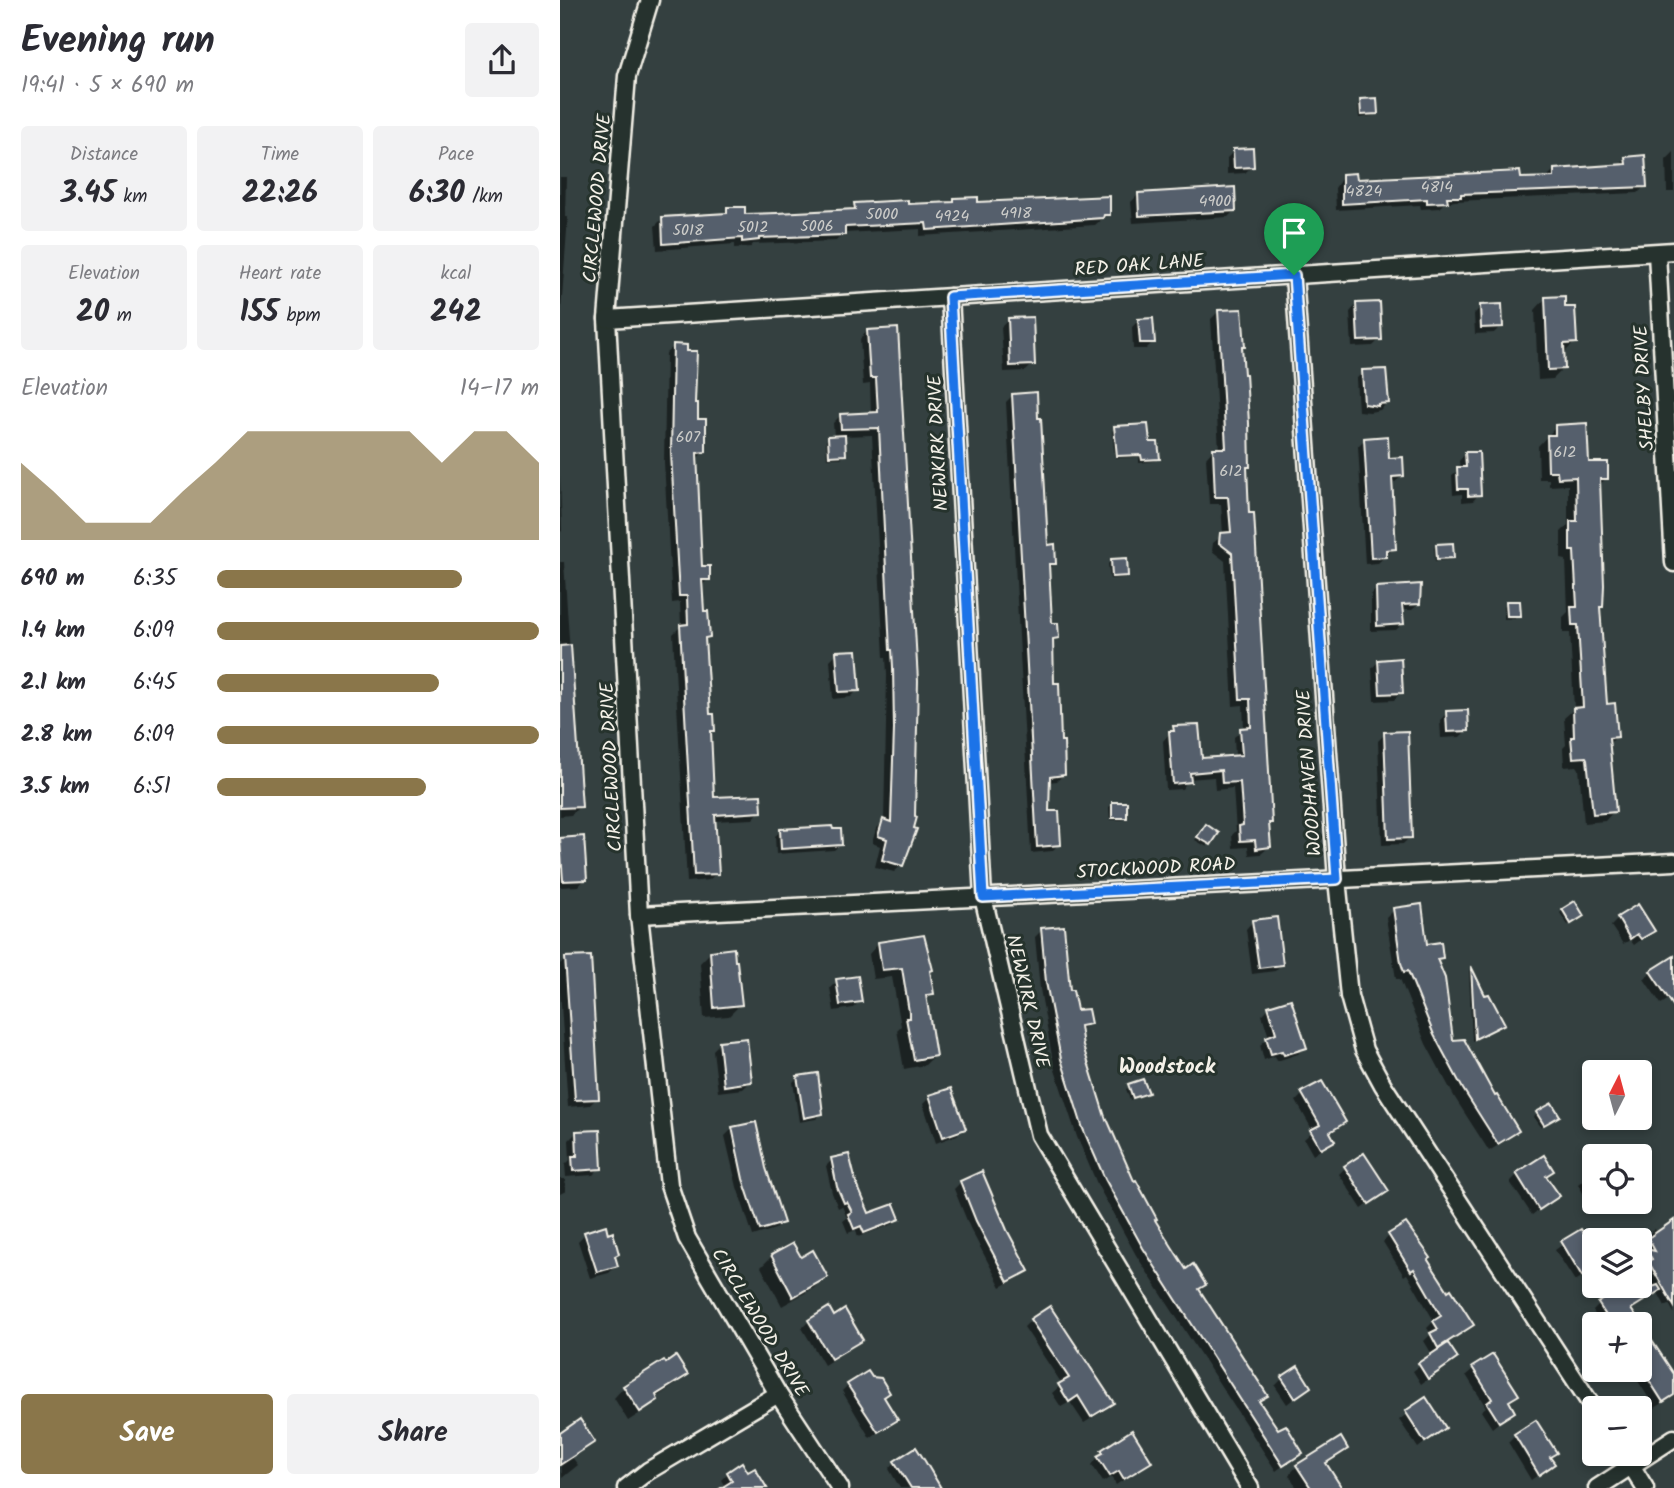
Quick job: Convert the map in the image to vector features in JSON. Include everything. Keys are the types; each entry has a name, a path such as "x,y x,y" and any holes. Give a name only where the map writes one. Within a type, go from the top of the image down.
{"street":[{"name":"CIRCLEWOOD DRIVE","path":"650,0 627,76 607,319 639,915 669,1185 687,1238 778,1394 840,1488"},
{"name":"RED OAK LANE","path":"607,319 1674,251"},
{"name":"SHELBY DRIVE","path":"1657,253 1674,563"},
{"name":"WOODHAVEN DRIVE","path":"1294,275 1337,879 1349,996 1364,1050 1383,1085 1586,1396"},
{"name":"NEWKIRK DRIVE","path":"950,297 983,897 1039,1135 1250,1488"},
{"name":"STOCKWOOD ROAD","path":"639,915 1674,862"},
{"path":"626,1488 648,1471 778,1394"},
{"path":"1652,1449 1674,1438"},
{"path":"1597,1488 1622,1466"},
{"path":"1631,1466 1645,1488"}],"building":[{"path":"1377,98 1378,114 1361,115 1360,99"},
{"path":"1253,148 1254,167 1234,168 1233,149"},
{"path":"1645,155 1647,187 1461,194 1461,197 1447,197 1448,202 1427,203 1427,199 1342,204 1342,174 1356,173 1357,179 1520,171 1521,178 1554,177 1554,169 1626,164 1625,157"},
{"path":"1235,187 1236,211 1139,216 1138,193"},
{"path":"1110,196 1110,215 1104,215 1103,218 927,230 926,223 845,227 845,235 663,244 662,217 727,213 727,207 745,207 745,214 855,209 854,203 908,200 908,204 954,202 954,198 978,197 978,202"},
{"path":"1565,296 1565,307 1575,307 1577,343 1564,344 1565,369 1548,370 1545,297"},
{"path":"1380,302 1382,340 1358,341 1356,303"},
{"path":"1502,304 1503,327 1481,328 1480,305"},
{"path":"1242,309 1245,347 1242,347 1249,423 1249,513 1254,513 1272,823 1269,823 1271,847 1256,849 1255,840 1240,841 1239,826 1243,825 1240,782 1222,783 1221,770 1190,773 1191,782 1173,784 1169,731 1174,731 1173,726 1199,725 1202,758 1242,755 1240,728 1251,727 1250,699 1240,699 1232,553 1219,543 1220,533 1231,532 1228,497 1215,497 1213,448 1226,448 1218,310"},
{"path":"1033,317 1035,365 1010,366 1008,318"},
{"path":"1153,318 1155,343 1140,343 1138,319"},
{"path":"898,328 918,681 917,817 914,828 917,829 903,866 882,860 887,839 878,836 883,819 891,822 894,729 879,428 841,429 840,414 878,412 876,378 870,378 867,330"},
{"path":"673,344 687,345 687,351 697,351 695,403 698,403 698,419 706,419 706,452 697,453 702,566 710,566 710,580 702,580 704,611 708,611 710,637 705,638 710,714 714,714 715,731 711,731 714,797 761,795 762,812 715,815 719,874 694,875 680,625 688,624 687,596 679,596 671,453"},
{"path":"1386,369 1389,403 1378,406 1364,404 1362,370"},
{"path":"1037,392 1038,418 1041,418 1048,545 1055,544 1056,564 1049,564 1052,623 1058,623 1059,638 1053,639 1054,683 1059,683 1065,775 1050,777 1049,811 1059,811 1061,845 1037,847 1012,394"},
{"path":"1587,423 1589,462 1608,462 1608,479 1600,479 1604,585 1603,607 1600,607 1607,704 1615,703 1618,737 1609,738 1616,812 1593,814 1587,759 1573,758 1571,737 1574,737 1573,708 1583,707 1578,625 1572,625 1571,607 1577,607 1574,551 1570,551 1570,521 1577,521 1576,477 1558,478 1557,471 1548,471 1547,435 1555,435 1555,425"},
{"path":"1148,424 1150,442 1158,442 1160,459 1142,460 1141,455 1117,456 1114,426"},
{"path":"845,435 846,455 829,456 828,436"},
{"path":"1388,436 1389,458 1403,457 1404,476 1392,477 1396,549 1386,550 1386,557 1371,558 1364,438"},
{"path":"1465,452 1479,452 1481,495 1468,496 1468,489 1458,489 1457,467 1466,467"},
{"path":"1453,543 1454,558 1437,559 1436,544"},
{"path":"1127,558 1128,576 1112,577 1111,559"},
{"path":"1421,584 1420,604 1402,605 1404,624 1377,626 1376,587"},
{"path":"1506,601 1520,601 1521,616 1507,616"},
{"path":"571,645 582,807 560,808 560,646"},
{"path":"857,650 860,691 839,692 836,651"},
{"path":"1401,658 1403,693 1380,694 1378,660"},
{"path":"1468,710 1469,731 1447,732 1446,711"},
{"path":"1408,731 1412,838 1388,839 1384,732"},
{"path":"1112,802 1127,802 1127,818 1112,818"},
{"path":"1206,824 1219,833 1211,845 1197,837"},
{"path":"832,826 833,829 841,829 842,845 781,849 780,829"},
{"path":"584,836 587,880 563,881 560,838"},
{"path":"1575,901 1584,916 1571,924 1562,909"},
{"path":"1422,904 1427,944 1441,942 1443,958 1437,959 1445,978 1453,1040 1464,1039 1495,1096 1497,1095 1519,1131 1498,1144 1463,1089 1434,1035 1408,971 1404,972 1401,963 1393,908"},
{"path":"1638,904 1655,931 1641,939 1637,934 1630,939 1617,917"},
{"path":"1277,917 1283,965 1259,968 1252,920"},
{"path":"1064,926 1070,990 1073,990 1077,1010 1088,1009 1091,1024 1080,1026 1083,1046 1106,1120 1134,1181 1136,1180 1157,1219 1155,1220 1186,1269 1193,1264 1206,1285 1199,1289 1268,1396 1259,1401 1278,1429 1286,1425 1303,1453 1283,1466 1143,1248 1105,1179 1083,1129 1061,1059 1046,982 1041,928"},
{"path":"924,935 933,970 930,971 934,994 926,995 936,1056 914,1060 906,1018 910,1018 902,968 882,970 878,942"},
{"path":"734,948 742,1005 714,1008 710,951"},
{"path":"591,956 599,1099 575,1100 565,957"},
{"path":"1674,956 1674,1007 1650,971"},
{"path":"1471,966 1485,995 1489,994 1505,1024 1475,1039"},
{"path":"858,976 862,1002 840,1005 836,979"},
{"path":"1291,999 1307,1048 1284,1055 1282,1051 1271,1054 1266,1037 1276,1033 1268,1006"},
{"path":"747,1038 752,1082 724,1086 719,1041"},
{"path":"818,1073 823,1114 804,1118 797,1076"},
{"path":"1143,1079 1149,1093 1133,1098 1128,1084"},
{"path":"1322,1081 1346,1122 1330,1132 1335,1141 1321,1149 1310,1130 1320,1125 1301,1092"},
{"path":"951,1088 966,1129 943,1137 929,1095"},
{"path":"1552,1103 1560,1116 1544,1125 1536,1112"},
{"path":"756,1122 766,1168 784,1223 760,1230 743,1179 732,1127"},
{"path":"600,1130 602,1169 573,1171 572,1156 577,1156 576,1131"},
{"path":"1364,1153 1389,1191 1369,1204 1344,1166"},
{"path":"849,1154 856,1182 869,1213 894,1204 900,1219 864,1233 861,1226 854,1229 848,1214 852,1212 847,1202 844,1203 837,1187 831,1158"},
{"path":"1544,1155 1554,1171 1546,1176 1560,1196 1539,1210 1516,1173"},
{"path":"982,1171 1007,1230 1029,1271 1008,1282 976,1221 960,1181"},
{"path":"1674,1220 1674,1306 1652,1268 1652,1250 1655,1251 1652,1235"},
{"path":"1406,1223 1431,1258 1428,1260 1448,1291 1451,1289 1474,1325 1438,1348 1430,1333 1438,1329 1433,1321 1441,1316 1414,1269 1411,1271 1388,1234"},
{"path":"606,1225 608,1234 613,1232 619,1254 615,1256 618,1266 597,1272 584,1232"},
{"path":"1582,1231 1582,1276 1561,1241"},
{"path":"793,1243 801,1257 813,1250 828,1277 793,1297 771,1255"},
{"path":"1658,1285 1661,1290 1652,1296 1652,1287"},
{"path":"1606,1298 1648,1298 1631,1309 1633,1312 1604,1312 1598,1303"},
{"path":"1050,1306 1114,1403 1091,1417 1078,1396 1069,1402 1058,1384 1069,1378 1030,1319"},
{"path":"829,1307 834,1316 845,1309 863,1340 831,1359 808,1320"},
{"path":"1652,1341 1674,1374 1674,1395 1663,1402 1650,1382"},
{"path":"1448,1343 1458,1358 1428,1379 1418,1363"},
{"path":"1493,1354 1519,1395 1509,1401 1515,1412 1499,1422 1487,1403 1492,1399 1472,1367"},
{"path":"676,1356 688,1375 656,1395 658,1400 640,1412 623,1386 664,1360 666,1363"},
{"path":"1298,1366 1311,1387 1295,1398 1281,1377"},
{"path":"868,1371 872,1377 881,1378 890,1393 884,1397 898,1420 878,1432 847,1384"},
{"path":"1426,1397 1446,1428 1425,1442 1405,1411"},
{"path":"580,1419 595,1442 560,1465 560,1433"},
{"path":"1536,1420 1557,1453 1550,1457 1555,1464 1539,1475 1514,1434"},
{"path":"1132,1430 1152,1462 1124,1479 1119,1471 1110,1476 1097,1456 1103,1453 1101,1450"},
{"path":"1341,1437 1348,1449 1326,1463 1342,1488 1311,1488 1296,1465"},
{"path":"916,1447 941,1488 911,1488 894,1461"},
{"path":"742,1462 748,1472 755,1468 767,1488 721,1488 732,1481 727,1472"}],"district":[{"name":"Woodstock","path":"1167,1066"}],"route":[{"path":"1294,275 1337,879 983,897 950,297 1294,275"}]}
